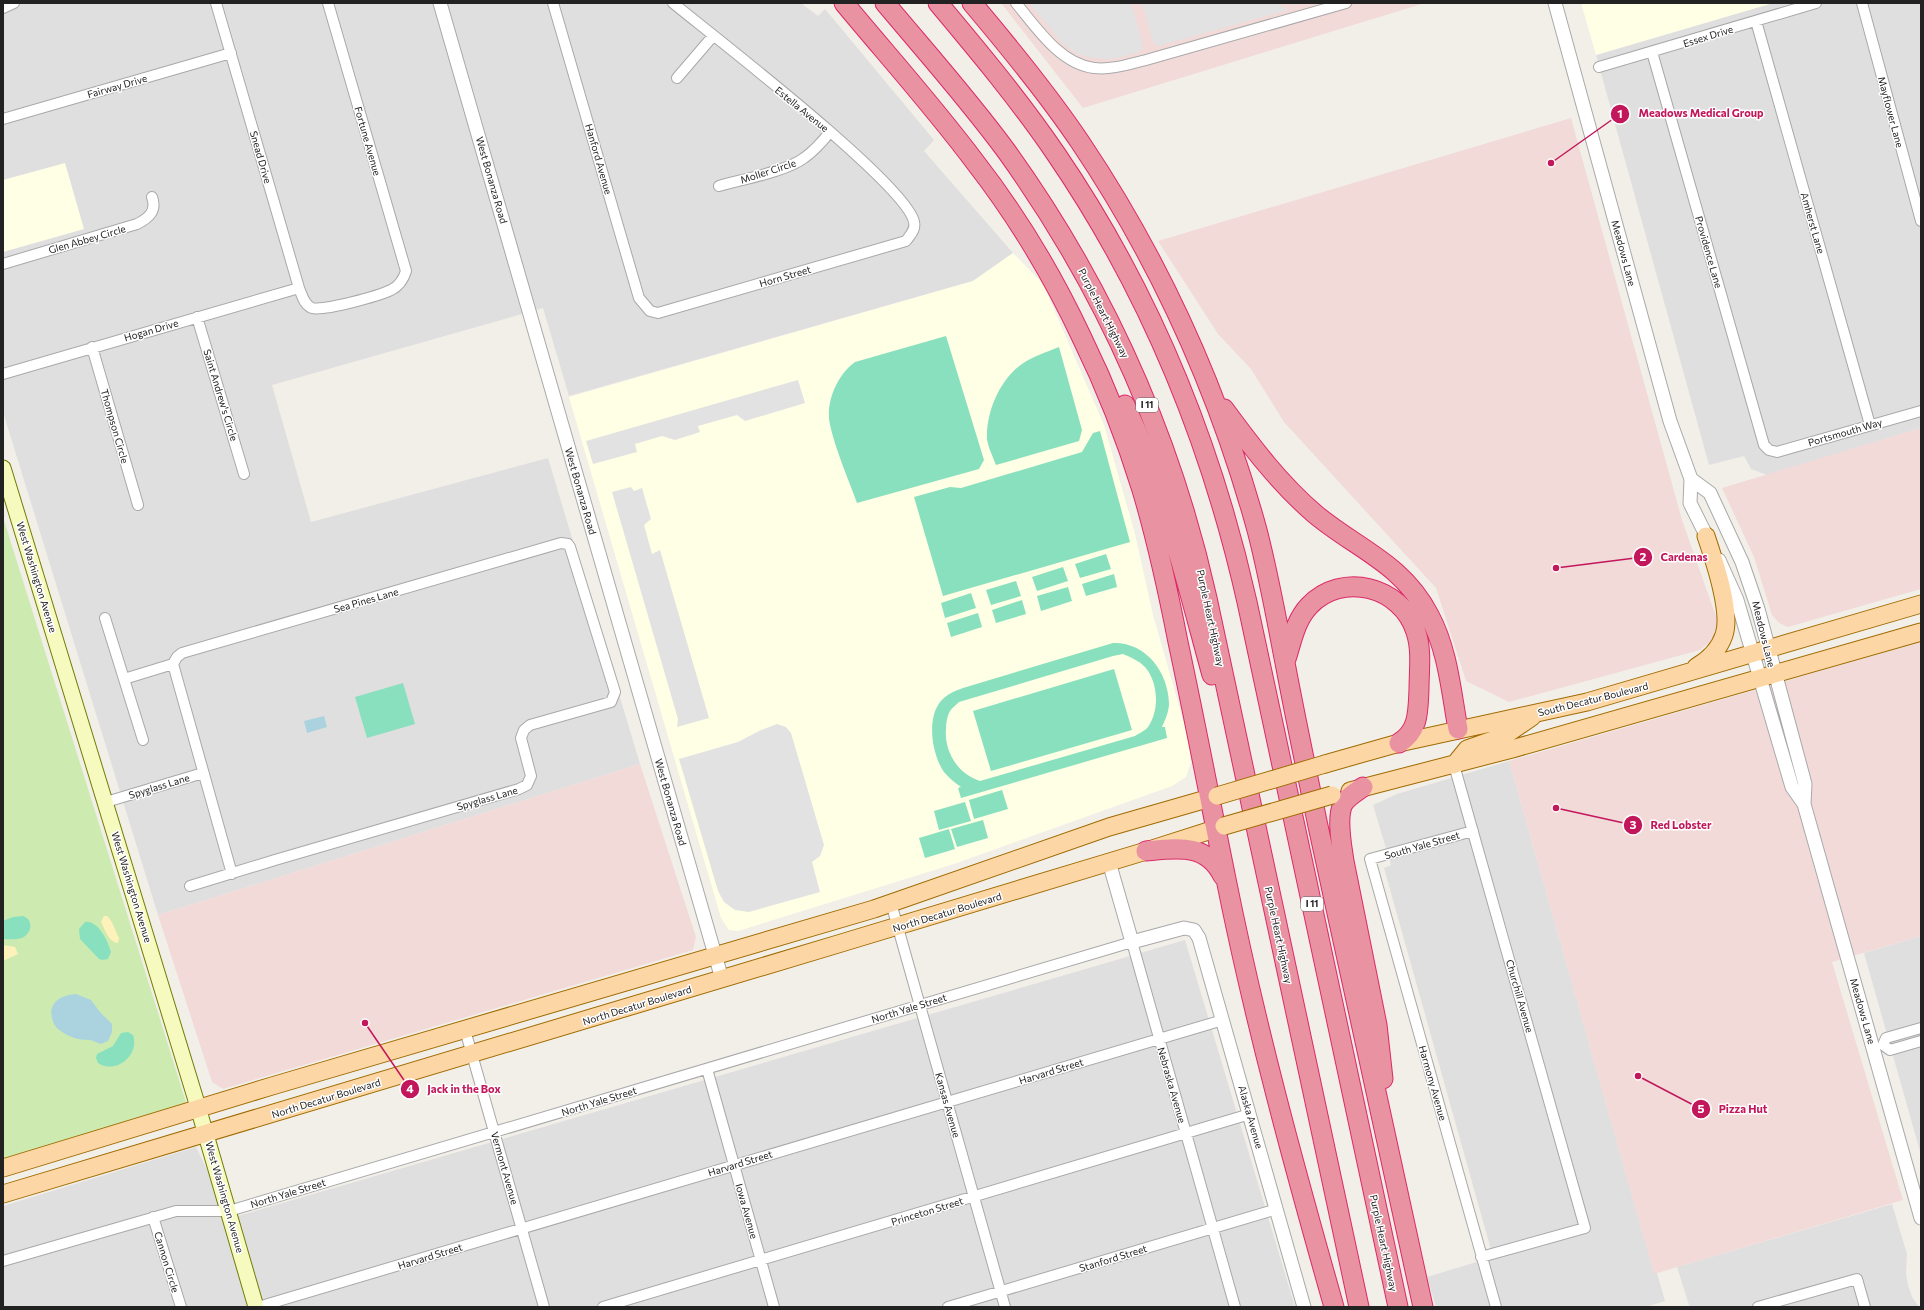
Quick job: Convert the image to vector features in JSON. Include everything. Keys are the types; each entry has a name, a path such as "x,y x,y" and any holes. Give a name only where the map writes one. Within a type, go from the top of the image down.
{"highway":[{"path":"844,3 984,173 1039,258 1066,306 1086,346 1114,412 1146,505 1214,797 1220,827 1226,882 1280,1113 1334,1307"},
{"name":"Purple Heart Highway","path":"885,3 977,113 1034,192 1093,291 1136,380 1166,456 1196,550 1359,1307"},
{"name":"Purple Heart Highway","path":"938,3 995,71 1029,115 1066,168 1101,224 1154,324 1180,383 1201,439 1228,523 1242,581 1398,1307"},
{"path":"972,3 1050,100 1112,192 1165,288 1191,342 1210,388 1238,466 1272,593 1353,988 1423,1307"},
{"path":"1066,306 1088,332 1110,375 1131,420 1155,481 1181,563 1266,871"},
{"path":"1210,388 1255,452 1290,490 1329,524 1391,567 1413,590 1429,614 1439,638 1458,729"},
{"path":"1285,662 1300,619 1308,607 1318,598 1336,589 1355,586 1374,589 1392,598 1402,607 1410,618 1416,632 1419,646 1417,719 1412,731 1399,743"},
{"path":"1363,788 1348,798 1342,806 1341,833 1344,862 1379,1037 1390,1153"},
{"path":"1146,851 1182,850 1199,852 1206,855 1217,865 1226,882"}],"main road":[{"name":"West Washington Avenue","path":"3,468 199,1108 257,1307"},
{"path":"1682,675 1700,665 1712,655 1720,644 1726,630 1725,607 1706,536"},
{"name":"South Decatur Boulevard","path":"1214,797 1399,743 1587,702 1921,604"},
{"path":"1363,788 1454,765 1768,677 1921,632"},
{"path":"1454,765 1467,749 1504,736 1539,713"},
{"path":"1454,765 1459,747 1458,729"},
{"name":"North Decatur Boulevard","path":"3,1194 722,979 1146,851 1220,827 1332,795 1363,788"},
{"path":"3,1168 199,1108 891,903 1095,831 1214,797"}],"street":[{"path":"3,8 14,3"},
{"name":"Snead Drive","path":"216,3 299,288 304,301 311,307"},
{"name":"Fortune Avenue","path":"311,307 325,308 392,289 404,279 406,271 328,3"},
{"name":"West Bonanza Road","path":"440,3 722,979"},
{"name":"Hanford Avenue","path":"553,3 639,298 650,311"},
{"name":"Estella Avenue","path":"673,3 830,132 882,180 908,208 914,222 914,229"},
{"path":"1016,3 1036,28 1061,52 1086,67 1102,68 1146,60 1346,3"},
{"name":"Meadows Lane","path":"1555,3 1670,421 1691,479 1690,502 1731,584 1761,651"},
{"name":"Meadows Lane","path":"1561,3 1561,26"},
{"name":"Essex Drive","path":"1599,67 1816,3"},
{"name":"Mayflower Lane","path":"1862,3 1921,220"},
{"name":"Amherst Lane","path":"1756,21 1870,425"},
{"path":"677,78 713,36"},
{"name":"Providence Lane","path":"1652,52 1764,445 1769,450"},
{"name":"Fairway Drive","path":"3,119 230,53"},
{"name":"Moller Circle","path":"719,186 788,166 803,159 820,144 830,132"},
{"name":"Glen Abbey Circle","path":"3,264 137,224 147,219 153,211 154,203 152,197"},
{"name":"Horn Street","path":"650,311 658,313 906,241 914,229"},
{"name":"Hogan Drive","path":"3,374 299,288"},
{"name":"Saint Andrew's Circle","path":"197,317 244,474"},
{"name":"Thompson Circle","path":"92,347 138,505"},
{"name":"Portsmouth Way","path":"1769,450 1777,452 1921,411"},
{"name":"Meadows Lane","path":"1691,479 1710,493 1727,528 1748,578 1761,651 1792,787 1804,804 1878,1047 1921,1218"},
{"name":"Spyglass Lane","path":"190,886 519,789 527,785 531,776 521,738 524,730 530,725 611,702 615,692 570,548 568,544 564,543"},
{"name":"Sea Pines Lane","path":"124,679 173,664 177,657 182,653 564,543"},
{"path":"105,618 143,740"},
{"path":"173,664 203,773"},
{"name":"Churchill Avenue","path":"1454,765 1585,1228 1482,1257"},
{"name":"Spyglass Lane","path":"106,802 203,773 232,874"},
{"name":"South Yale Street","path":"1370,860 1473,831"},
{"name":"Harmony Avenue","path":"1370,860 1496,1307"},
{"name":"Nebraska Avenue","path":"1109,862 1235,1307"},
{"name":"Kansas Avenue","path":"891,903 1005,1307"},
{"name":"North Yale Street","path":"3,1261 176,1211 229,1211 1132,942 1180,928 1192,930"},
{"name":"Alaska Avenue","path":"1192,930 1198,934 1201,941 1277,1209 1301,1306"},
{"name":"Harvard Street","path":"257,1307 1223,1020"},
{"path":"1921,1028 1886,1038 1878,1047 1890,1050 1921,1041"},
{"name":"Vermont Avenue","path":"465,1030 544,1307"},
{"name":"Iowa Avenue","path":"707,1069 774,1307"},
{"name":"Princeton Street","path":"603,1307 1250,1114"},
{"name":"Stanford Street","path":"948,1307 1277,1209"},
{"name":"Cannon Circle","path":"153,1217 180,1307"},
{"path":"1758,1307 1770,1305 1857,1279 1865,1307"}],"shaded area":[{"path":"3,3 801,3 818,16 825,9 934,140 924,151 1013,253 973,281 569,396 543,308 272,385 311,522 548,458 640,764 158,915 3,412"},
{"path":"1001,3 1425,3 1083,108"},
{"path":"1029,3 1131,3 1142,42 1142,49 1140,52 1113,59 1092,58 1077,54 1063,44"},
{"path":"1142,3 1278,3 1288,10 1158,46 1153,42"},
{"path":"1581,3 1773,3 1596,55"},
{"path":"1773,3 1921,3 1921,428 1767,475 1751,469 1744,456 1709,465 1596,55"},
{"path":"1571,118 1682,520 1718,622 1712,640 1700,650 1509,702 1466,681 1436,588 1284,422 1251,369 1218,334 1158,241"},
{"path":"65,163 84,229 3,252 3,180"},
{"path":"1013,253 1043,284 1104,425 1135,534 1153,615 1189,741 1191,762 1186,777 1172,786 954,864 738,931 729,930 721,918 569,397 973,281"},
{"path":"798,380 805,403 745,421 737,415 698,426 700,432 675,440 662,436 635,444 637,452 593,464 586,441"},
{"path":"1921,428 1921,589 1788,627 1779,623 1772,615 1754,557 1722,488"},
{"path":"631,487 634,491 642,488 651,519 644,525 652,554 660,550 709,718 677,727 678,719 612,492"},
{"path":"1921,642 1921,936 1832,962 1903,1200 1654,1274 1509,761"},
{"path":"777,724 786,727 791,733 824,845 820,856 812,862 820,892 749,912 735,910 724,902 718,891 679,759 738,742 761,730"},
{"path":"1509,761 1654,1273 1657,1273 1665,1301 1646,1307 1436,1307 1427,1277 1493,1257 1384,868 1391,865 1373,805 1397,794"},
{"path":"640,764 696,937 693,950 223,1089 212,1082 158,915"},
{"path":"1921,936 1921,1155 1864,953"},
{"path":"1185,940 1295,1307 3,1307 3,1206 196,1147 231,1218"},
{"path":"1892,1204 1907,1254 1906,1273 1908,1285 1912,1297 1919,1307 1692,1307 1689,1305 1677,1267"}],"green space":[{"path":"946,336 984,460 979,469 857,503 839,455 830,425 829,408 838,382 843,374 855,362"},
{"path":"1059,347 1082,430 1079,441 996,465 989,449 987,429 992,407 1001,387 1014,370 1026,361"},
{"path":"1100,431 1130,542 943,596 914,497 950,487 961,488 1082,452 1093,433"},
{"path":"3,517 190,1115 3,1168"},
{"path":"1106,554 1111,569 1080,578 1075,564"},
{"path":"1063,567 1068,581 1037,591 1032,577"},
{"path":"1114,574 1117,587 1086,596 1082,584"},
{"path":"1016,581 1021,596 991,605 986,590"},
{"path":"1068,587 1072,601 1041,611 1037,596"},
{"path":"971,593 976,608 945,618 941,603"},
{"path":"1022,600 1026,614 996,623 992,610"},
{"path":"978,613 982,627 951,637 947,623"},
{"path":"1113,643 1125,644 1145,653 1160,670 1168,691 1168,713 1162,727 1165,727 1167,738 961,798 958,788 961,787 944,772 936,756 932,736 932,726 936,708 941,701 948,695 963,688","holes":["1123,654 1138,661 1145,667 1153,680 1156,704 1152,720 1144,731 1135,736 980,781 965,773 954,761 947,746 946,724 950,711 959,702"]},
{"path":"1114,669 1132,730 991,771 973,711"},
{"path":"403,683 415,724 367,738 355,697"},
{"path":"1002,790 1008,809 974,819 969,800"},
{"path":"965,802 971,821 939,830 934,811"},
{"path":"983,820 988,838 957,847 951,829"},
{"path":"949,829 955,849 925,858 919,838"},
{"path":"23,916 29,920 30,923 30,930 28,933 20,939 3,939 3,921 13,917"},
{"path":"85,922 94,924 102,932 108,942 111,952 108,959 99,959 80,939 79,929"},
{"path":"128,1032 133,1035 134,1042 133,1050 130,1056 119,1065 105,1066 98,1063 96,1058 97,1054 113,1046 121,1033"}],"sand":[{"path":"104,916 107,916 112,923 119,938 118,943 109,938 101,922"},
{"path":"3,945 15,947 18,954 3,961"}],"water":[{"path":"324,716 327,727 307,733 304,721"},
{"path":"76,994 91,1000 112,1024 112,1032 108,1041 101,1044 90,1040 77,1039 69,1036 55,1026 52,1020 51,1012 54,1004 61,998"}],"place":[{"name":"Meadows Medical Group","path":"1551,163"},
{"name":"Cardenas","path":"1556,568"},
{"name":"Red Lobster","path":"1556,808"},
{"name":"Jack in the Box","path":"365,1023"},
{"name":"Pizza Hut","path":"1638,1076"}]}
